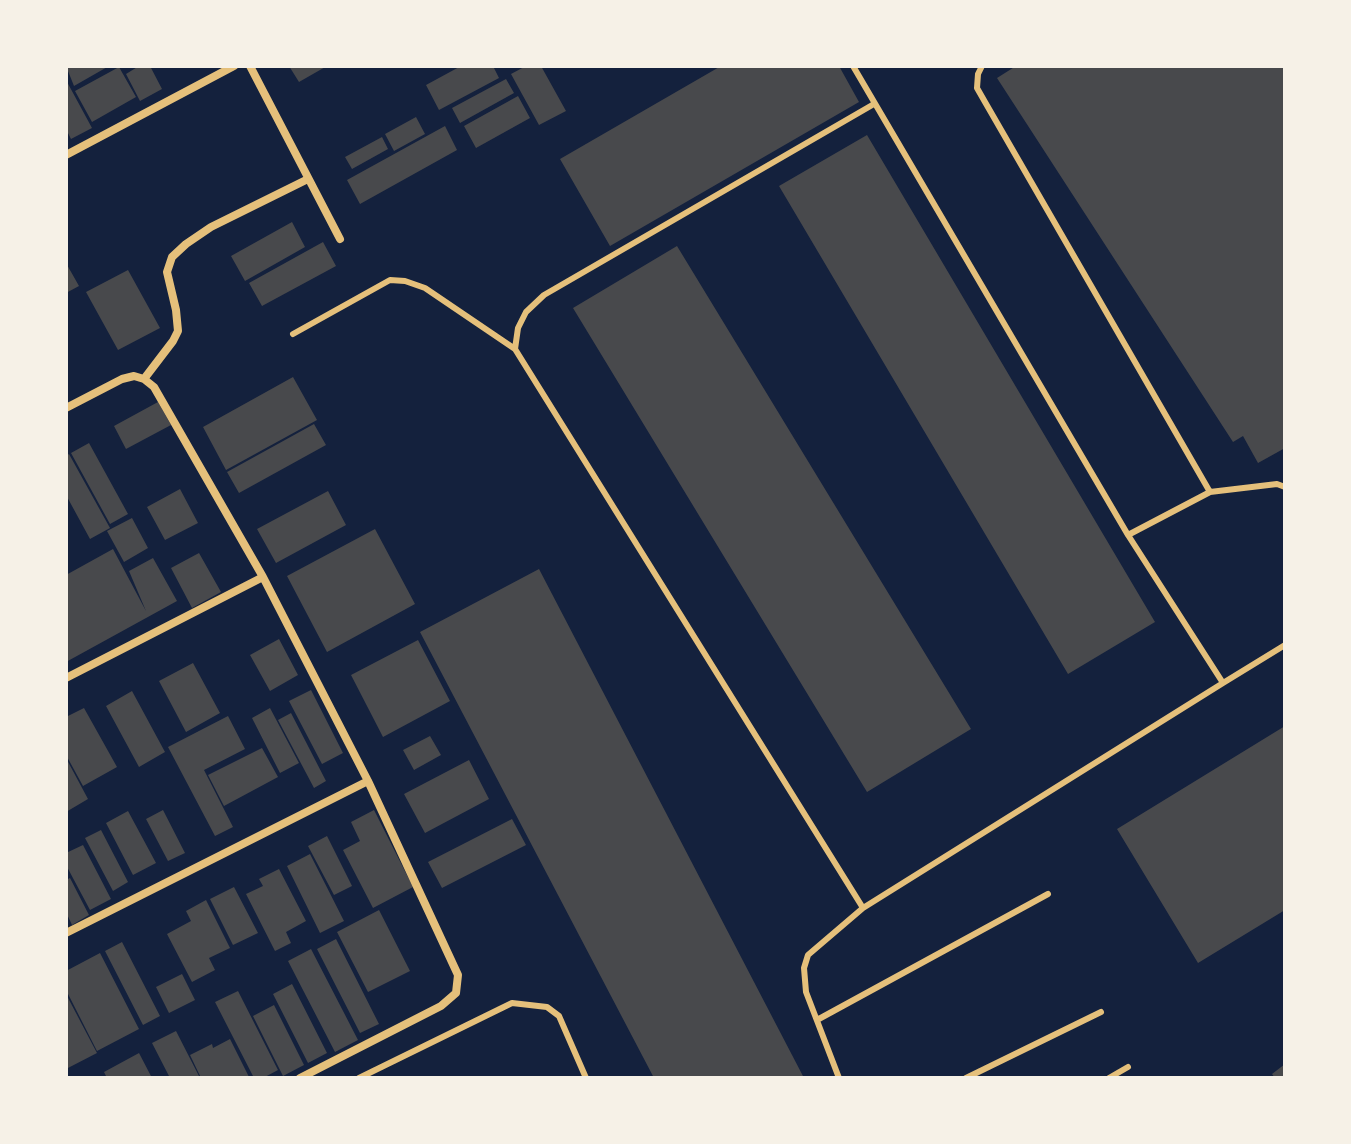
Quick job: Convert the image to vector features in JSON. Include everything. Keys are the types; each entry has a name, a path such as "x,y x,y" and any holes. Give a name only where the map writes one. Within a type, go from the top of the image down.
{"street":[{"path":"66,155 234,66"},
{"path":"250,66 340,239"},
{"path":"144,379 178,331 167,272 172,257 211,227 308,179"},
{"path":"66,408 134,376 154,387 263,577 368,781 458,975 456,993 441,1006 300,1078"},
{"path":"66,678 263,577"},
{"path":"66,933 368,781"}],"lane":[{"path":"853,66 1128,535 1223,683"},
{"path":"982,66 977,88 1210,492"},
{"path":"515,349 518,328 526,312 544,295 874,104"},
{"path":"293,334 390,280 405,281 443,299 515,349 863,908"},
{"path":"1128,535 1210,492 1277,484 1285,487"},
{"path":"839,1078 803,980 808,955 863,908 1285,645"},
{"path":"817,1020 1048,894"},
{"path":"359,1078 512,1003 547,1007 559,1016 586,1078"},
{"path":"966,1078 1101,1012"},
{"path":"1109,1078 1128,1067"}],"building":[{"path":"66,66 109,66 74,86"},
{"path":"139,66 150,66 162,89 140,101 126,74"},
{"path":"289,66 327,66 299,82"},
{"path":"461,66 493,66 499,78 439,110 426,85"},
{"path":"526,66 541,66 566,111 539,125 511,74"},
{"path":"721,66 839,66 859,102 610,246 560,159"},
{"path":"1016,66 1284,66 1285,448 1258,463 1243,436 1233,442 997,78"},
{"path":"119,67 136,97 92,122 75,91"},
{"path":"506,79 514,93 460,123 452,108"},
{"path":"66,80 92,128 71,139 66,129"},
{"path":"518,96 530,118 476,148 464,126"},
{"path":"416,117 425,134 394,151 385,134"},
{"path":"445,126 457,150 360,204 347,180"},
{"path":"867,135 1155,622 1068,674 779,186"},
{"path":"382,137 388,149 352,169 345,157"},
{"path":"292,222 305,247 245,281 231,256"},
{"path":"323,242 336,266 262,306 249,283"},
{"path":"677,246 971,729 867,792 573,308"},
{"path":"66,263 79,286 66,293"},
{"path":"128,270 160,328 118,350 86,292"},
{"path":"293,377 317,420 226,470 203,427"},
{"path":"158,402 171,425 126,449 114,426"},
{"path":"314,424 326,445 239,493 227,472"},
{"path":"89,443 128,514 110,524 71,453"},
{"path":"69,454 110,528 90,539 66,495 66,456"},
{"path":"180,489 198,523 165,540 147,507"},
{"path":"328,491 346,525 276,563 257,529"},
{"path":"132,518 148,548 124,562 107,531"},
{"path":"375,529 415,604 327,652 287,576"},
{"path":"113,549 146,611 129,571 153,558 177,601 66,662 66,575"},
{"path":"199,553 221,592 192,608 171,568"},
{"path":"539,569 804,1078 654,1078 420,632"},
{"path":"279,639 298,675 270,691 250,655"},
{"path":"418,640 450,701 383,737 351,675"},
{"path":"193,663 220,713 186,732 159,681"},
{"path":"311,690 343,753 322,764 289,701"},
{"path":"132,691 165,752 139,767 106,706"},
{"path":"84,708 117,767 83,786 66,755 66,717"},
{"path":"270,708 299,763 280,773 252,718"},
{"path":"291,713 326,781 314,788 278,720"},
{"path":"228,716 245,749 204,770 233,827 215,836 168,747"},
{"path":"1285,726 1285,910 1198,963 1117,829"},
{"path":"430,736 441,755 414,770 403,750"},
{"path":"262,748 278,777 224,806 208,775"},
{"path":"66,758 88,799 66,812"},
{"path":"469,760 489,799 425,833 404,794"},
{"path":"163,810 185,853 168,861 146,819"},
{"path":"374,810 413,887 373,908 343,850 360,841 351,822"},
{"path":"128,811 156,863 133,875 106,823"},
{"path":"512,819 526,845 442,888 428,862"},
{"path":"101,830 128,882 113,891 85,838"},
{"path":"327,836 352,886 334,895 308,846"},
{"path":"83,845 111,899 90,910 66,865 66,853"},
{"path":"310,854 344,921 320,933 287,866"},
{"path":"279,869 306,921 286,932 291,943 275,951 246,894 263,886 259,879"},
{"path":"70,878 89,915 72,925 66,912 66,880"},
{"path":"234,887 258,933 233,945 210,899"},
{"path":"206,900 230,948 209,958 215,970 192,982 167,934 191,921 186,911"},
{"path":"379,910 410,971 368,992 337,932"},
{"path":"336,939 379,1024 360,1033 317,949"},
{"path":"122,942 160,1016 143,1025 105,951"},
{"path":"311,949 358,1040 335,1052 288,961"},
{"path":"100,953 139,1029 97,1051 66,990 66,971"},
{"path":"182,974 195,1000 169,1013 156,987"},
{"path":"292,984 327,1053 308,1063 273,994"},
{"path":"238,991 278,1070 263,1078 254,1078 215,1002"},
{"path":"66,994 97,1053 66,1069"},
{"path":"274,1005 304,1065 283,1076 253,1016"},
{"path":"176,1031 200,1078 170,1078 152,1043"},
{"path":"230,1039 249,1077 201,1078 190,1055"},
{"path":"139,1053 152,1078 107,1078 104,1072"},
{"path":"1285,1064 1285,1078 1275,1078 1272,1074"}]}
